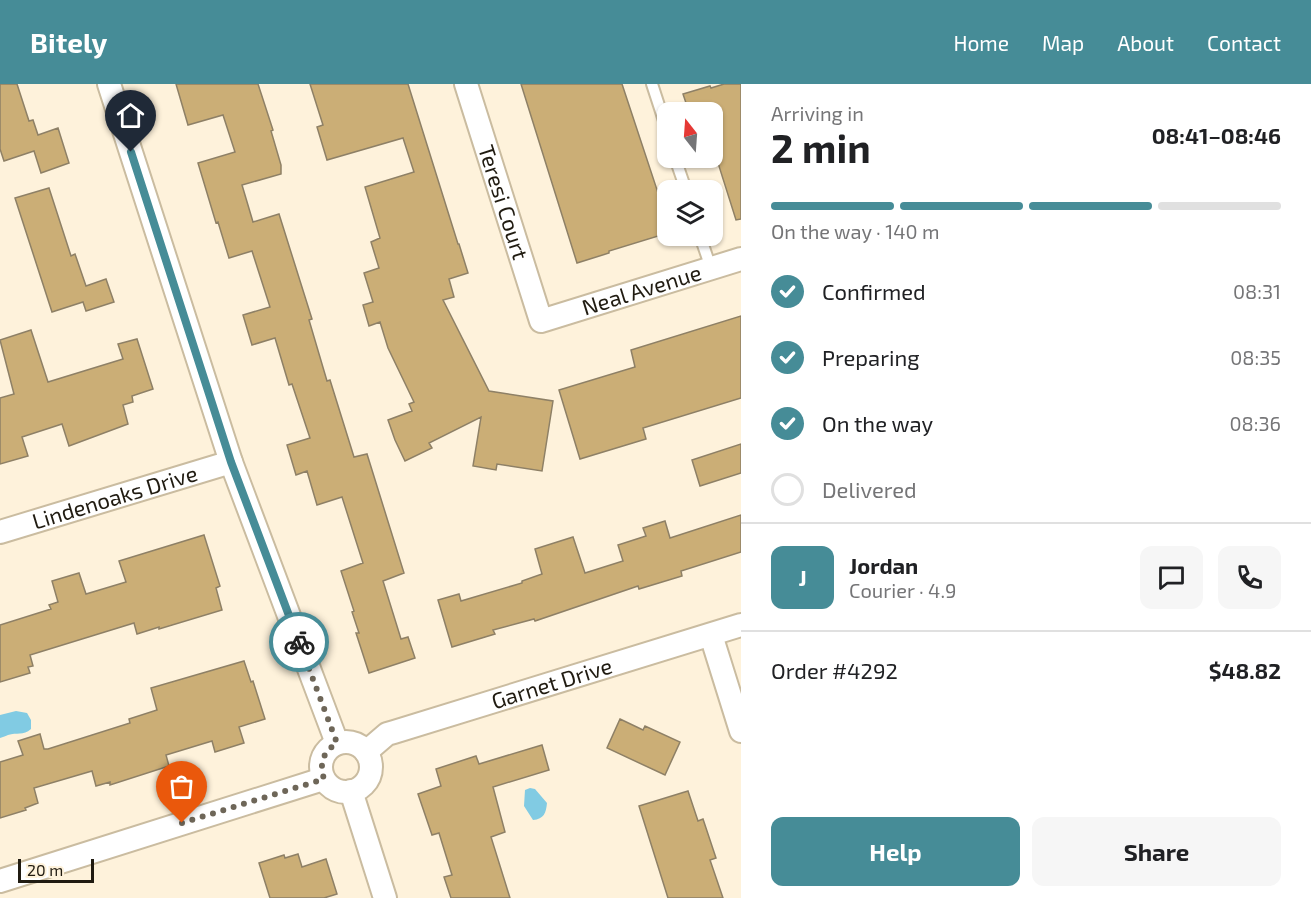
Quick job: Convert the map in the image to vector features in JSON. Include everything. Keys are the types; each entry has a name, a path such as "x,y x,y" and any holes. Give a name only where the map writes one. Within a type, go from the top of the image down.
{"street":[{"path":"110,84 231,462 337,743"},
{"name":"Teresi Court","path":"466,84 541,321"},
{"name":"Neal Avenue","path":"541,321 741,259"},
{"name":"Lindenoaks Drive","path":"0,532 231,462"},
{"name":"Garnet Drive","path":"366,752 387,734 741,625"},
{"path":"711,635 741,731"},
{"path":"337,743 353,743 366,752 369,759 369,775 359,788 351,791 336,790 324,779 321,762 329,748 337,743"},
{"path":"0,881 324,779"},
{"path":"351,791 385,898"}],"lane":[{"path":"652,84 658,102"},
{"path":"703,246 711,268"}],"water":[{"path":"16,711 27,713 31,720 31,729 0,738 0,715"},
{"path":"535,789 547,803 544,815 533,820 524,806 525,790"}],"building":[{"path":"0,84 17,84 29,121 33,120 38,135 58,128 69,163 41,173 34,151 4,161 0,149"},
{"path":"176,84 258,84 273,130 271,131 281,165 281,174 242,185 253,222 279,214 312,319 309,320 327,381 330,380 354,457 367,454 404,573 383,581 401,639 408,637 415,658 369,673 356,633 359,633 352,612 354,611 341,571 363,563 342,497 317,505 307,471 296,475 287,445 310,438 292,384 289,385 275,338 252,345 243,315 270,307 252,251 229,258 198,163 235,152 223,115 188,125"},
{"path":"310,84 408,84 468,273 449,279 454,297 443,300 489,391 553,401 542,471 497,464 496,470 473,466 481,417 429,443 432,448 405,461 388,420 412,411 409,404 414,402 388,348 380,322 369,326 363,305 373,302 364,273 379,268 371,242 380,238 365,187 414,172 403,138 327,160 317,127 323,125"},
{"path":"521,84 622,84 657,190 657,236 577,263"},
{"path":"724,84 741,84 741,219 736,220 720,168 723,168 723,102 686,102 683,94 710,86 711,88"},
{"path":"49,188 71,256 75,254 86,286 106,279 114,302 86,311 83,302 52,312 15,198"},
{"path":"741,316 741,398 643,428 646,439 580,459 559,390 635,367 631,350"},
{"path":"31,330 48,382 123,359 118,344 137,339 153,389 132,396 133,402 123,405 128,424 69,446 62,424 22,437 28,456 0,464 0,398 14,394 0,340"},
{"path":"741,444 741,473 700,486 692,460"},
{"path":"741,515 741,552 681,571 682,576 639,589 638,586 535,621 534,619 493,630 495,634 452,647 438,600 459,594 461,601 522,583 522,581 542,574 535,549 573,537 585,573 623,561 618,545 646,536 643,528 665,521 670,538"},
{"path":"204,535 220,586 216,588 222,610 137,634 134,623 30,655 33,666 28,667 30,673 0,682 0,625 51,609 49,605 58,602 52,581 79,573 86,594 126,582 119,561"},
{"path":"244,661 265,719 239,727 244,743 215,752 212,741 166,755 169,766 110,785 110,782 96,786 92,771 34,788 38,803 25,808 26,810 0,818 0,762 23,755 18,741 40,734 44,749 48,749 130,723 129,719 157,710 151,688"},
{"path":"620,719 643,730 645,726 680,742 665,775 607,748"},
{"path":"542,745 549,770 493,787 505,832 491,837 510,898 451,898 444,877 452,875 439,833 432,835 418,794 441,786 436,769 476,756 479,764"},
{"path":"688,791 698,821 703,819 716,858 710,860 723,898 668,898 639,806"},
{"path":"298,854 302,867 326,859 337,894 324,898 270,898 259,863 284,855 285,858"}],"way so far":[{"path":"182,823 324,779 321,762 329,748 337,743 299,642"}],"route":[{"path":"131,152 231,462 299,642"}]}
